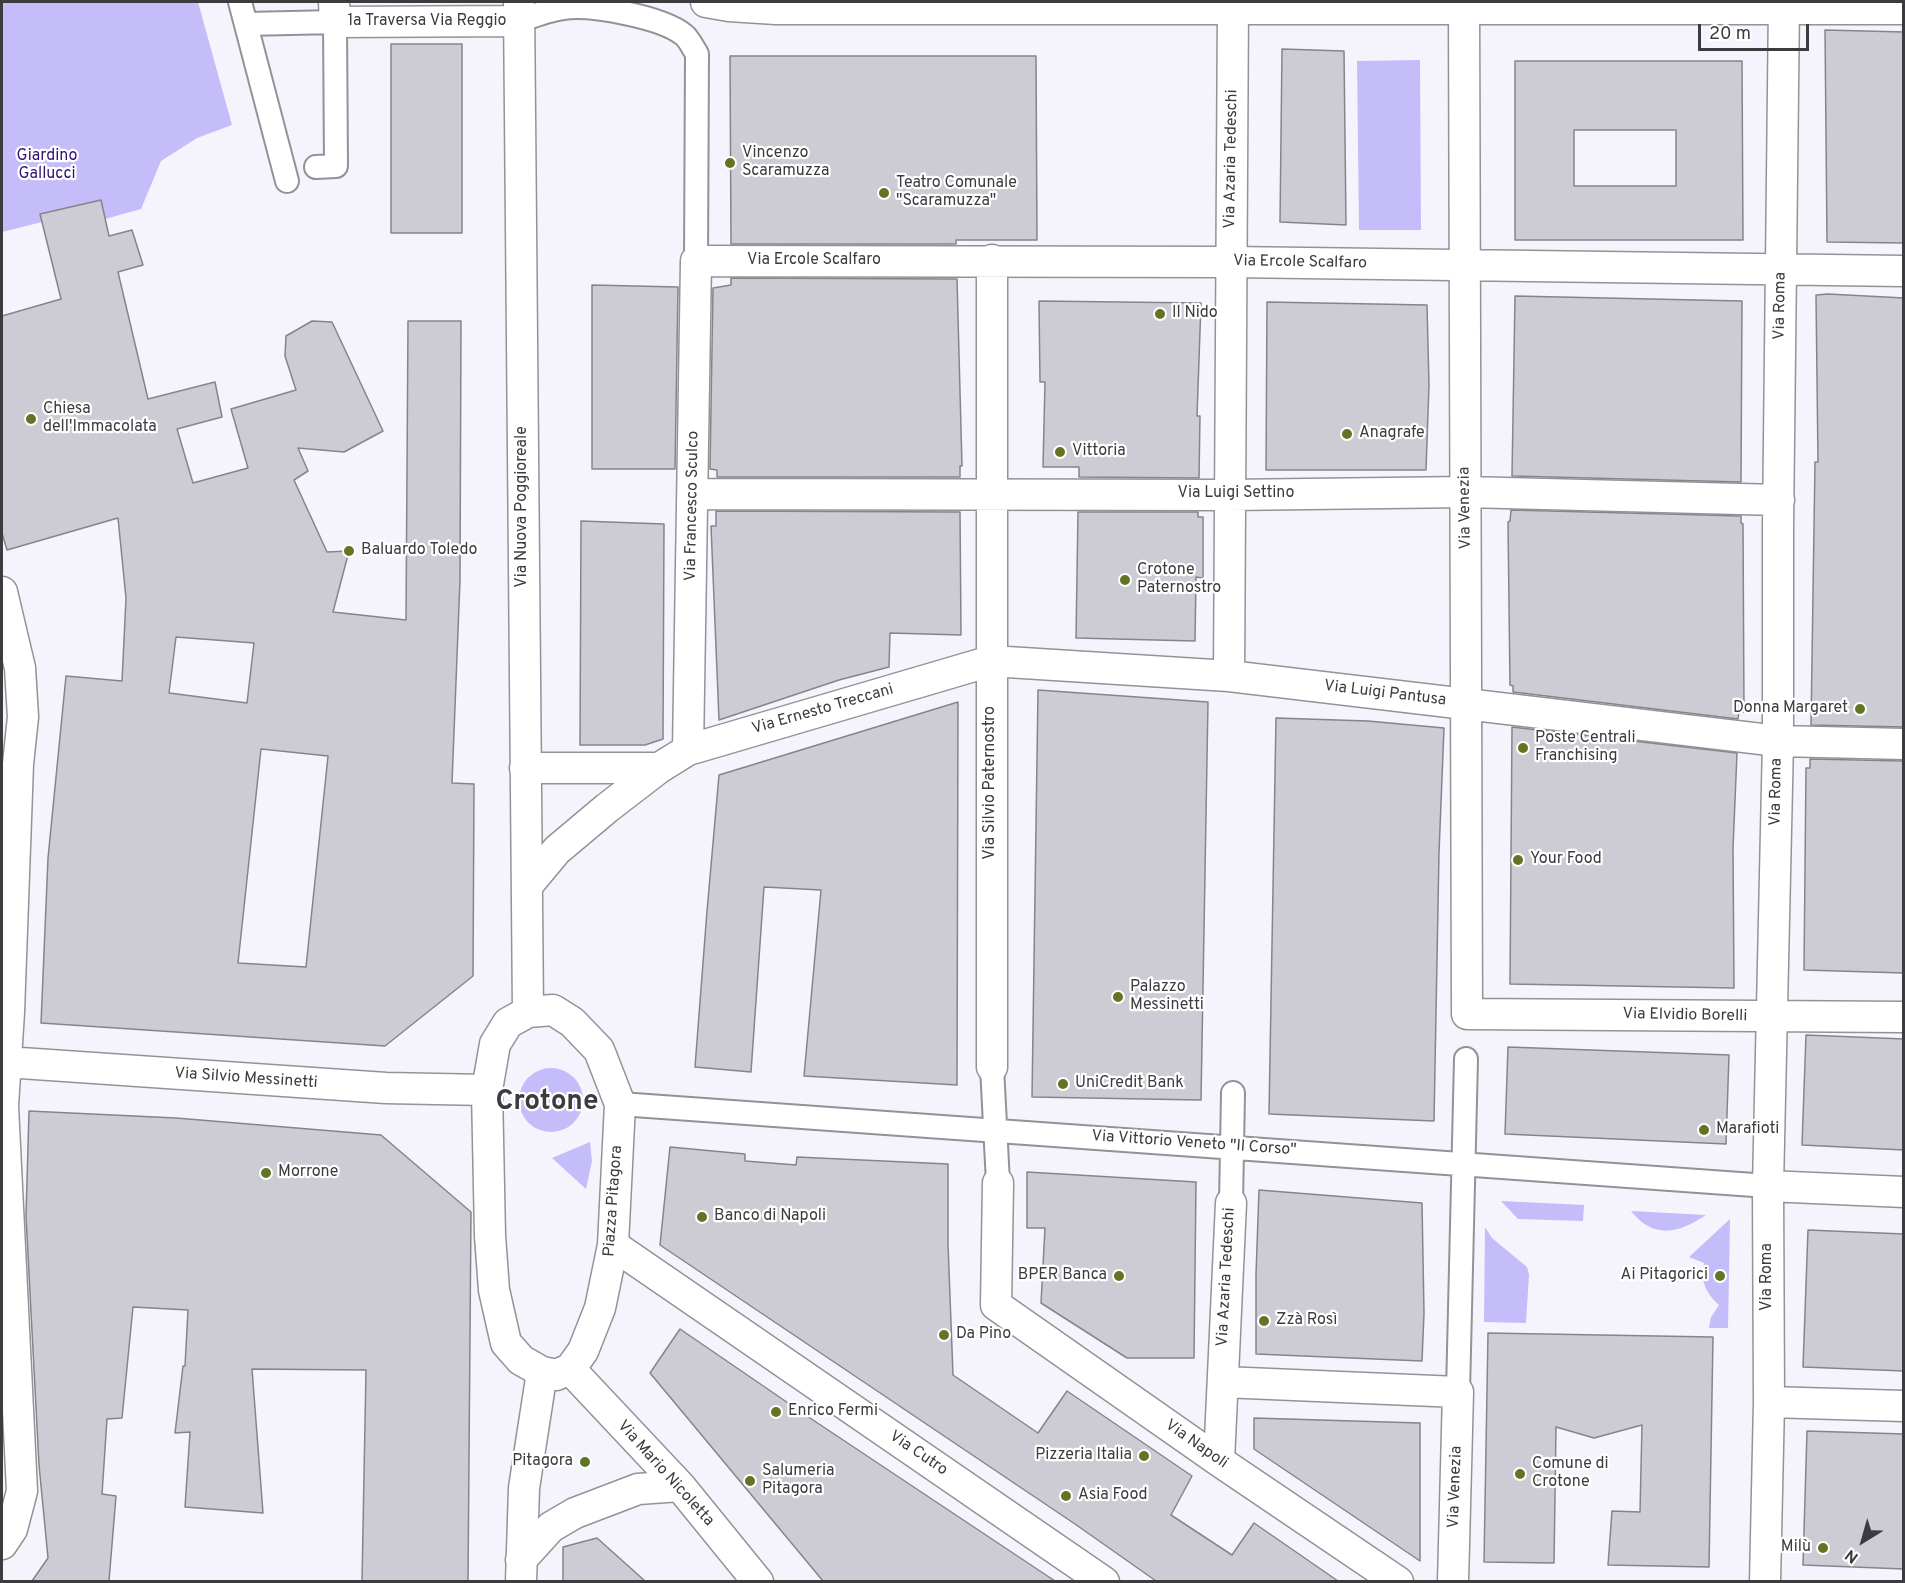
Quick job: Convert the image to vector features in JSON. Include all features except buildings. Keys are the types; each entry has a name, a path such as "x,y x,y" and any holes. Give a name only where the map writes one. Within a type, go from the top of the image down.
{"street":[{"path":"240,2 287,181"},
{"path":"706,2 776,9 996,5 1784,5 1904,9"},
{"name":"Via Azaria Tedeschi","path":"1229,676 1233,5"},
{"name":"Via Venezia","path":"1464,5 1468,704 1467,1014"},
{"name":"Via Roma","path":"1766,1581 1768,1186 1779,741 1784,5"},
{"path":"519,11 589,7 632,15 663,24 685,36 697,54 696,261"},
{"name":"1a Traversa Via Reggio","path":"335,12 519,11"},
{"name":"Via Nuova Poggioreale","path":"519,11 528,1012"},
{"path":"246,24 335,12 336,166 316,167"},
{"name":"Via Ercole Scalfaro","path":"696,261 992,260 1904,271"},
{"name":"Via Silvio Paternostro","path":"992,260 992,1067 998,1183 996,1305"},
{"name":"Via Francesco Sculco","path":"688,750 694,494 696,261"},
{"name":"Via Luigi Settino","path":"694,494 1230,495 1466,492 1779,500"},
{"path":"2,592 20,668 23,717 18,764 3,1106 22,1491 12,1529 2,1544"},
{"name":"Via Luigi Pantusa","path":"991,661 1229,676 1779,741 1904,744"},
{"name":"Via Ernesto Treccani","path":"526,886 557,850 659,768 688,750 991,661"},
{"path":"525,768 659,768"},
{"name":"Piazza Pitagora","path":"528,1012 553,1010 572,1023 599,1050 620,1104 613,1245 600,1308 583,1351 556,1371"},
{"path":"521,1571 524,1488 556,1371 521,1360 506,1342 494,1290 490,1236 487,1090 495,1044 508,1023 528,1012"},
{"name":"Via Elvidio Borelli","path":"1467,1014 1904,1017"},
{"path":"1222,1382 1458,1392 1466,1059"},
{"name":"Via Silvio Messinetti","path":"6,1062 386,1088 487,1090"},
{"name":"Via Azaria Tedeschi","path":"1219,1461 1231,1203 1233,1093"},
{"name":"Via Vittorio Veneto \"Il Corso\"","path":"620,1104 1768,1186"},
{"path":"1768,1186 1904,1192"},
{"name":"Via Cutro","path":"613,1245 1104,1581"},
{"name":"Via Napoli","path":"996,1305 1219,1461 1398,1581"},
{"name":"Via Mario Nicoletta","path":"556,1371 680,1486 758,1581"},
{"name":"Via Venezia","path":"1453,1581 1458,1392"},
{"path":"1768,1402 1904,1406"},
{"path":"521,1571 551,1527 575,1513 638,1489 680,1486"}],"green space":[{"name":"Giardino Gallucci","path":"2,2 198,2 232,125 197,138 161,161 141,209 105,219 100,200 41,214 42,222 2,232"},
{"path":"1420,60 1421,230 1359,230 1357,61"},
{"path":"551,1068 569,1074 577,1082 583,1100 577,1118 569,1126 551,1132 533,1126 525,1118 519,1100 525,1082 533,1074"},
{"path":"590,1142 592,1161 586,1189 552,1158"},
{"path":"1501,1201 1584,1205 1583,1221 1518,1219"},
{"path":"1631,1211 1706,1215 1686,1226 1667,1231 1649,1226"},
{"path":"1730,1219 1728,1328 1709,1328 1711,1317 1719,1305 1705,1286 1704,1263 1689,1257"},
{"path":"1485,1227 1492,1238 1527,1267 1529,1275 1526,1323 1484,1322"}],"place":[{"name":"Vincenzo Scaramuzza","path":"730,163"},
{"name":"Teatro Comunale \"Scaramuzza\"","path":"884,193"},
{"name":"Il Nido","path":"1160,314"},
{"name":"Chiesa dell'Immacolata","path":"31,419"},
{"name":"Anagrafe","path":"1347,434"},
{"name":"Vittoria","path":"1060,452"},
{"name":"Baluardo Toledo","path":"349,551"},
{"name":"Crotone Paternostro","path":"1125,580"},
{"name":"Donna Margaret","path":"1860,709"},
{"name":"Poste Centrali Franchising","path":"1523,748"},
{"name":"Your Food","path":"1518,860"},
{"name":"Palazzo Messinetti","path":"1118,997"},
{"name":"UniCredit Bank","path":"1063,1084"},
{"name":"Marafioti","path":"1704,1130"},
{"name":"Morrone","path":"266,1173"},
{"name":"Banco di Napoli","path":"702,1217"},
{"name":"BPER Banca","path":"1119,1276"},
{"name":"Ai Pitagorici","path":"1720,1276"},
{"name":"Zzà Rosì","path":"1264,1321"},
{"name":"Da Pino","path":"944,1335"},
{"name":"Enrico Fermi","path":"776,1412"},
{"name":"Pizzeria Italia","path":"1144,1456"},
{"name":"Pitagora","path":"585,1462"},
{"name":"Comune di Crotone","path":"1520,1474"},
{"name":"Salumeria Pitagora","path":"750,1481"},
{"name":"Asia Food","path":"1066,1496"},
{"name":"Milù","path":"1823,1548"}],"district":[{"name":"Crotone","path":"547,1103"}]}
